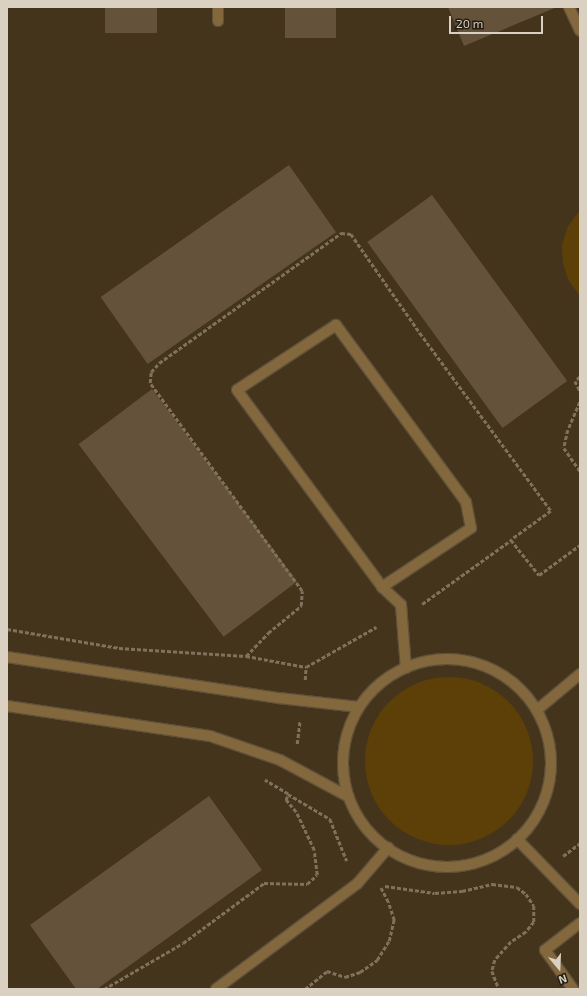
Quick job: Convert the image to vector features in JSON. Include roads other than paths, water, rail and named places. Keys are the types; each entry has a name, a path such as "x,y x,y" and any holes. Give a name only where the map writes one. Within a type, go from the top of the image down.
{"street":[{"path":"218,7 218,21"},
{"path":"569,7 580,31"},
{"path":"382,587 471,528 466,502 336,325 237,390 382,587 401,605 406,668"},
{"path":"7,657 280,698 358,707"},
{"path":"447,659 469,661 482,665 508,678 524,693 537,710 546,729 551,750 551,772 547,792 539,812 527,830 493,856 472,864 450,867 428,865 407,859 388,848 371,834 358,816 349,797 344,775 344,753 348,732 358,707 386,679 406,668 426,662 447,659"},
{"path":"537,710 580,674"},
{"path":"7,706 210,736 280,760 349,797"},
{"path":"517,839 580,904"},
{"path":"216,989 357,884 388,848"},
{"path":"572,989 545,950 580,923"}]}
